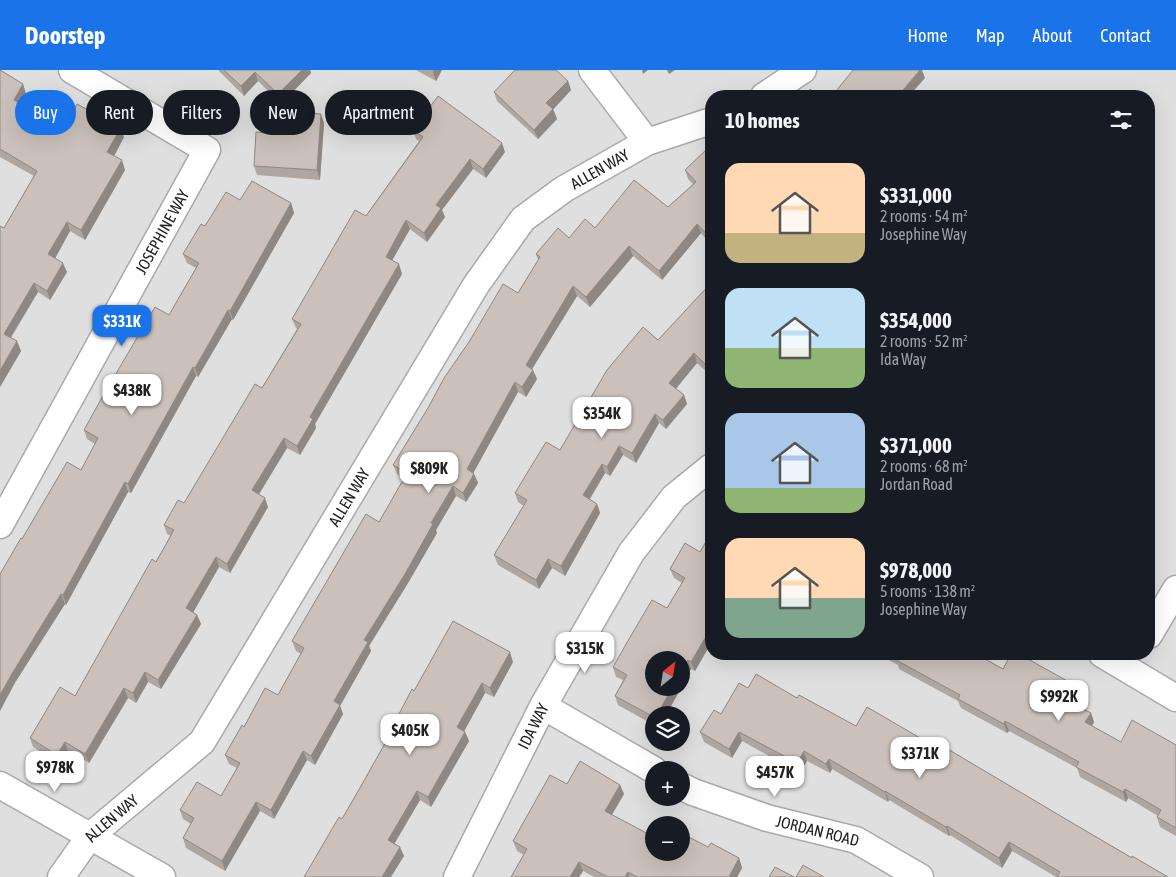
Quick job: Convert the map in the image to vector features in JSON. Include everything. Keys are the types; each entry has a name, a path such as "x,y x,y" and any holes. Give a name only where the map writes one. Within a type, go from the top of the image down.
{"street":[{"name":"JOSEPHINE WAY","path":"0,525 207,150 72,70"},
{"path":"592,70 647,142"},
{"path":"773,90 803,70"},
{"name":"ALLEN WAY","path":"61,877 90,836 202,742 476,285 523,219 564,188 647,142 705,123"},
{"name":"IDA WAY","path":"457,877 543,706 632,553 674,497 705,472"},
{"path":"1155,624 1176,589"},
{"path":"1132,662 1176,698"},
{"path":"543,706 645,765"},
{"path":"0,785 162,877"},
{"name":"JORDAN ROAD","path":"690,790 767,818 856,840 920,877"}],"shaded area":[{"path":"0,70 1176,70 1176,877 0,877"}],"building":[{"path":"0,70 23,84 20,90 15,90 15,135 76,135 77,104 86,109 86,135 117,135 107,152 122,160 81,230 67,222 48,254 63,263 47,291 34,283 4,334 17,341 0,371 0,226 4,228 37,171 0,149"},
{"path":"224,70 302,70 282,90 274,90 255,72 241,86"},
{"path":"515,70 556,70 568,81 546,103 553,109 534,130 494,92"},
{"path":"853,70 920,70 903,90 837,90"},
{"path":"438,96 502,143 483,169 470,159 436,205 441,208 424,233 406,220 386,257 399,264 310,417 313,419 297,446 284,438 252,490 265,498 227,564 216,557 186,608 197,615 158,680 145,672 133,693 124,688 85,754 65,742 57,755 30,738 60,687 75,696 152,559 156,562 174,530 164,525 178,500 184,503 255,384 262,388 301,324 292,319 355,210 366,216 423,137 420,135 432,135 432,104"},
{"path":"315,114 321,114 317,170 254,166 256,135 315,135"},
{"path":"705,151 705,233 697,224 659,271 629,246 586,297 573,286 526,365 533,370 522,387 515,382 467,469 474,474 463,493 453,486 431,523 433,524 405,574 364,640 368,642 334,701 340,705 311,756 303,751 271,810 256,802 222,861 183,838 194,818 180,810 197,782 221,796 240,763 225,755 242,725 244,727 265,688 278,695 304,648 292,641 366,514 379,522 407,473 393,465 444,378 469,342 503,284 518,293 540,257 536,254 558,228 569,238 585,219 595,228 634,180 668,207 696,182 685,170"},
{"path":"252,181 291,203 230,311 228,310 195,368 193,367 128,484 125,482 63,595 61,594 0,695 0,574 67,462 81,470 98,438 84,430 100,401 155,307 169,315 199,263 183,254 201,224 205,226 226,192 240,200"},
{"path":"705,289 705,364 694,353 669,383 684,395 663,420 655,414 632,453 619,446 607,467 602,464 583,495 597,504 561,566 548,559 536,580 494,555 527,500 515,493 546,442 560,450 607,370 643,327 658,340"},
{"path":"685,543 700,552 705,543 705,638 691,662 690,651 645,651 645,696 668,696 662,706 645,706 645,712 615,696 627,675 613,667 652,600 667,608 685,578 670,569"},
{"path":"453,621 510,652 490,688 482,683 457,727 465,732 428,797 417,791 388,840 400,847 382,877 304,877 339,817 342,819 401,715 399,714 412,689 414,691"},
{"path":"896,660 987,660 1003,669 1008,660 1030,660 1078,687 1070,702 1091,713 1085,722 1121,742 1132,720 1176,745 1176,828 1157,817 1161,810 1125,789 1123,792 1076,767 1079,762 1005,721 1004,724 958,699 960,695"},
{"path":"756,674 797,698 799,695 856,726 867,707 927,742 929,738 1132,858 1132,856 1168,877 1057,877 1060,872 1009,842 999,858 829,759 826,764 804,751 797,763 739,732 729,749 700,732 714,710 721,714 739,683 748,688"},
{"path":"580,761 620,785 605,811 645,832 645,861 690,861 690,838 708,847 711,843 739,858 729,877 637,877 628,872 625,877 608,877 579,862 570,877 511,877 527,849 513,841 550,775 567,784"},
{"path":"803,865 824,877 796,877"},
{"path":"775,867 794,877 769,877"}]}
